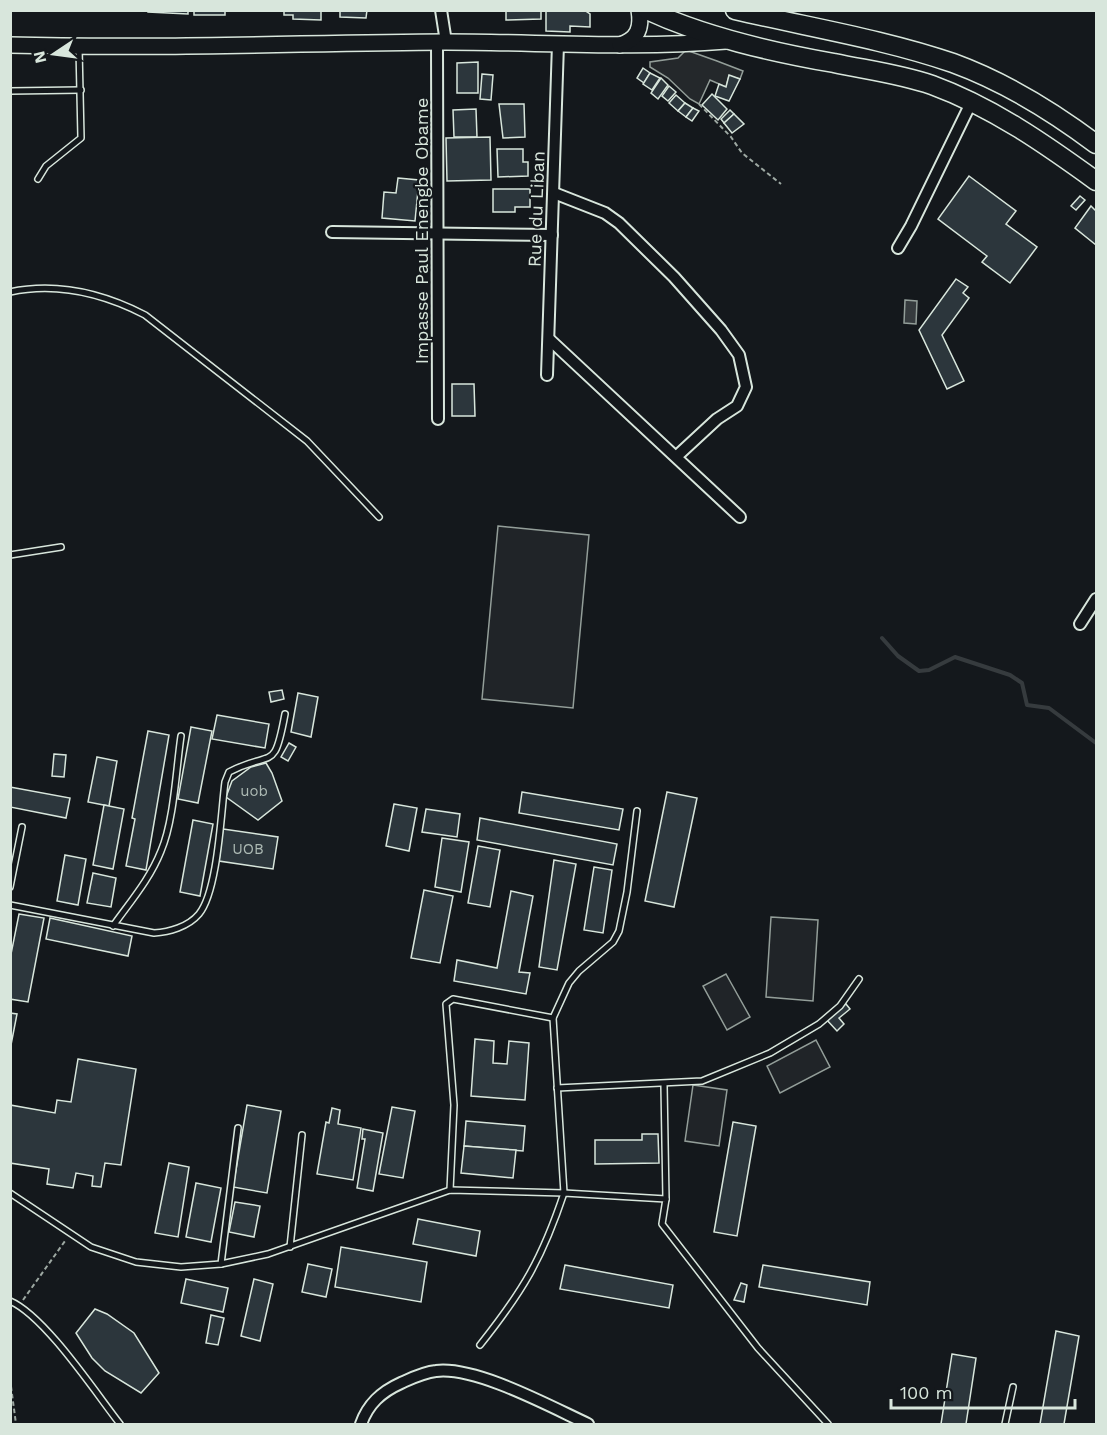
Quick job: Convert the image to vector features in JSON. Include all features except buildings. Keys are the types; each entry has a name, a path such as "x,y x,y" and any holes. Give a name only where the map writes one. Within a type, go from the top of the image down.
{"main road":[{"path":"646,10 680,25 735,40 890,73 931,85 971,103 1047,145 1096,181"},
{"path":"735,10 865,39 953,63 1025,96 1096,144"}],"street":[{"name":"Impasse Paul Enengbe Obame","path":"438,418 441,10"},
{"path":"617,46 631,40 639,31 641,23 639,10"},
{"path":"10,45 79,47 442,42 617,46 735,40"},
{"name":"Rue du Liban","path":"547,375 558,44"},
{"path":"898,248 971,103"},
{"path":"554,193 605,213 619,223 674,277 721,330 739,355 746,387 737,406 717,419 677,456"},
{"path":"332,232 552,235"},
{"path":"549,339 740,517"},
{"path":"1080,624 1096,602"},
{"path":"361,1425 370,1405 385,1391 426,1373 445,1370 488,1380 588,1425"}],"lane":[{"path":"38,179 46,166 81,138 79,47"},
{"path":"10,92 81,90"},
{"path":"10,292 44,288 91,293 118,301 145,315 307,441 379,517"},
{"path":"10,555 61,547"},
{"path":"10,905 154,933 169,932 199,914 208,897 225,782 229,772 269,758 277,752 285,714"},
{"path":"113,926 149,875 162,849 168,831 181,736"},
{"path":"480,1345 524,1288 544,1251 564,1193 553,1018 569,983 579,971 613,942 619,932 627,892 637,811"},
{"path":"10,887 22,827"},
{"path":"557,1088 664,1085 702,1081 781,1048 831,1015 859,979"},
{"path":"450,1190 454,1106 446,1004 453,999 553,1018"},
{"path":"664,1085 666,1199 662,1224 758,1348 828,1425"},
{"path":"221,1264 238,1128"},
{"path":"290,1246 302,1135"},
{"path":"10,1193 69,1235 91,1247 136,1262 180,1267 221,1264 290,1246 450,1190 666,1199"},
{"path":"10,1301 19,1305 50,1333 120,1425"},
{"path":"1005,1425 1013,1387"}],"path":[{"path":"699,104 731,137 742,153 781,184"},
{"path":"28,1292 69,1235"},
{"path":"10,1378 16,1425"}],"shaded area":[{"path":"686,50 743,71 740,79 729,76 726,87 710,80 699,104 690,99 668,78 650,67 650,62 678,58"},
{"path":"905,300 917,301 916,324 904,323"},
{"path":"498,526 589,535 573,708 482,699"},
{"path":"771,917 818,920 813,1001 766,997"},
{"path":"726,974 750,1017 727,1030 703,986"},
{"path":"816,1040 830,1067 780,1093 767,1066"},
{"path":"693,1085 727,1090 719,1146 685,1141"}],"waterway":[{"path":"882,638 898,656 919,671 929,670 955,657 1010,675 1022,683 1027,705 1049,708 1096,743"}]}
